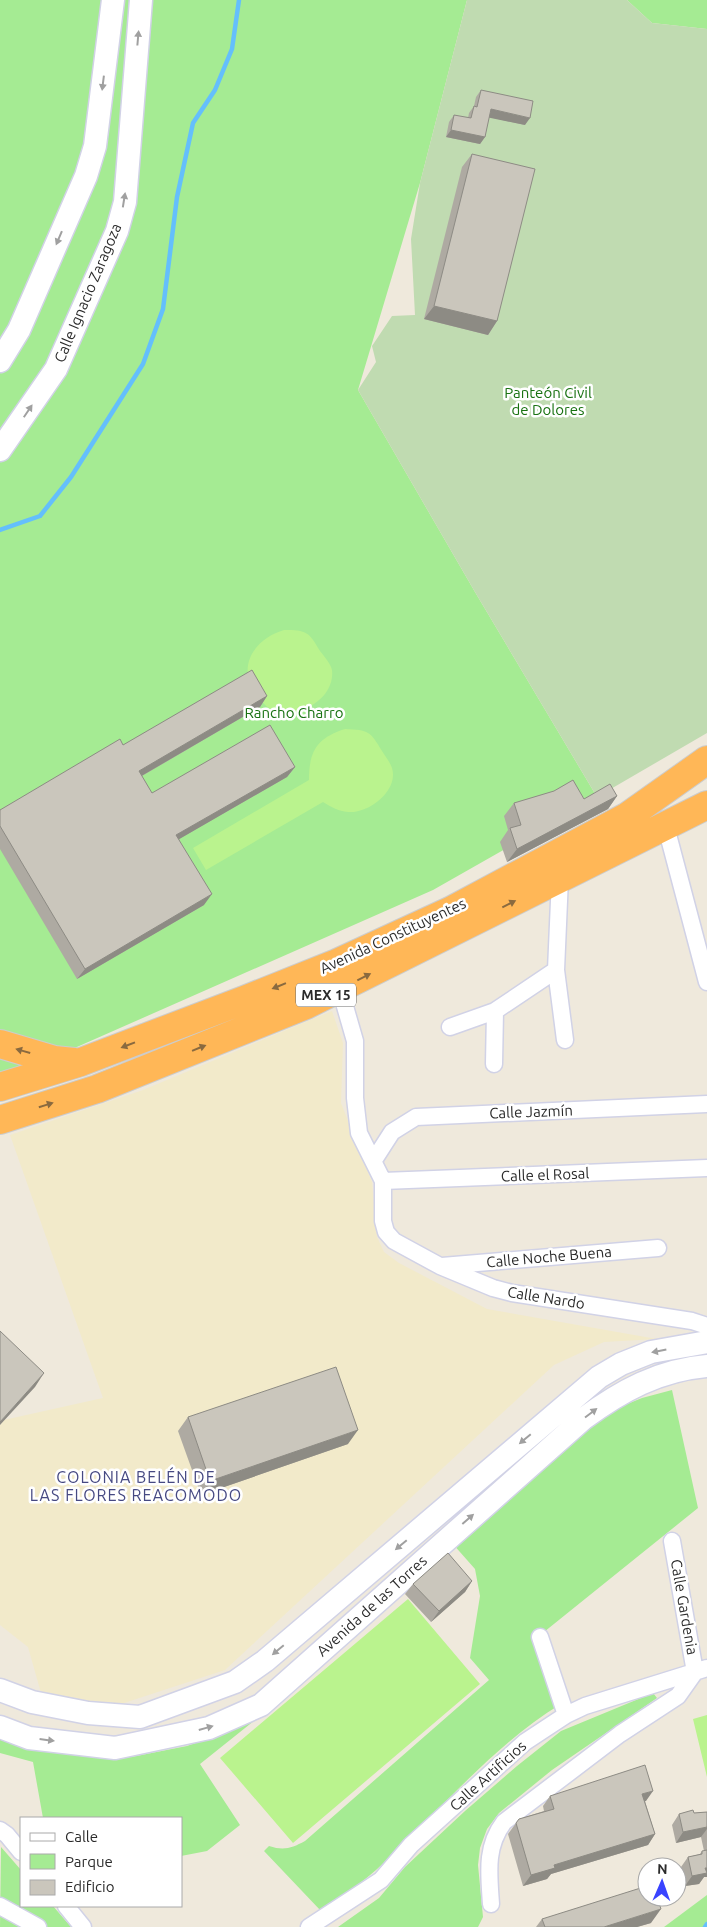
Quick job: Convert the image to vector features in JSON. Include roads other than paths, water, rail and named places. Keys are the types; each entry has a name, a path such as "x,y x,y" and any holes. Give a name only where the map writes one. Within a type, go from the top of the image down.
{"highway":[{"name":"Avenida Constituyentes","path":"0,1087 81,1062 337,963 450,911 628,816 707,760"},
{"name":"Avenida Constituyentes","path":"0,1120 98,1089 340,989 666,827 705,802"},
{"path":"514,877 552,864 636,825 705,802"},
{"path":"0,1044 54,1060 81,1062"}],"street":[{"path":"0,361 19,330 86,176 95,146 113,0"},
{"name":"Calle Ignacio Zaragoza","path":"0,450 56,369 117,232 125,202 141,0"},
{"path":"666,827 707,982"},
{"path":"560,878 556,970 565,1040"},
{"path":"450,1027 495,1011 556,970"},
{"path":"340,989 355,1040 355,1098 359,1133 383,1181"},
{"path":"494,1064 495,1011"},
{"name":"Calle Jazmín","path":"374,1160 392,1132 416,1116 707,1104"},
{"name":"Calle el Rosal","path":"383,1181 707,1168"},
{"name":"Calle Nardo","path":"383,1181 383,1221 386,1232 394,1241 440,1266 493,1288 512,1293 692,1321 707,1326"},
{"name":"Calle Noche Buena","path":"440,1266 658,1248"},
{"name":"Avenida de las Torres","path":"0,1690 32,1702 88,1713 140,1717 234,1682 265,1661 599,1377 621,1364 652,1352 707,1342"},
{"name":"Avenida de las Torres","path":"0,1727 29,1738 115,1748 209,1728 261,1705 583,1419 610,1399 637,1384 666,1374 707,1366"},
{"path":"426,1524 443,1542"},
{"name":"Calle Gardenia","path":"672,1541 701,1670"},
{"path":"540,1637 566,1714"},
{"path":"491,1904 488,1872 490,1850 496,1832 504,1822 620,1734 678,1696 701,1670"},
{"name":"Calle Artificios","path":"309,1927 382,1880 411,1845 518,1748 566,1714 585,1706 701,1670"},
{"path":"0,1830 7,1835 20,1851"},
{"path":"0,1906 38,1927"},
{"path":"67,1907 84,1927"}],"waterway":[{"path":"0,530 40,516 71,477 143,364 163,309 177,197 193,123 215,90 232,49 239,0"}],"district":[{"name":"COLONIA BELÉN DE LAS FLORES REACOMODO","path":"136,1486"}],"park label":[{"name":"Panteón Civil de Dolores","path":"548,402"},
{"name":"Rancho Charro","path":"294,713"}]}
